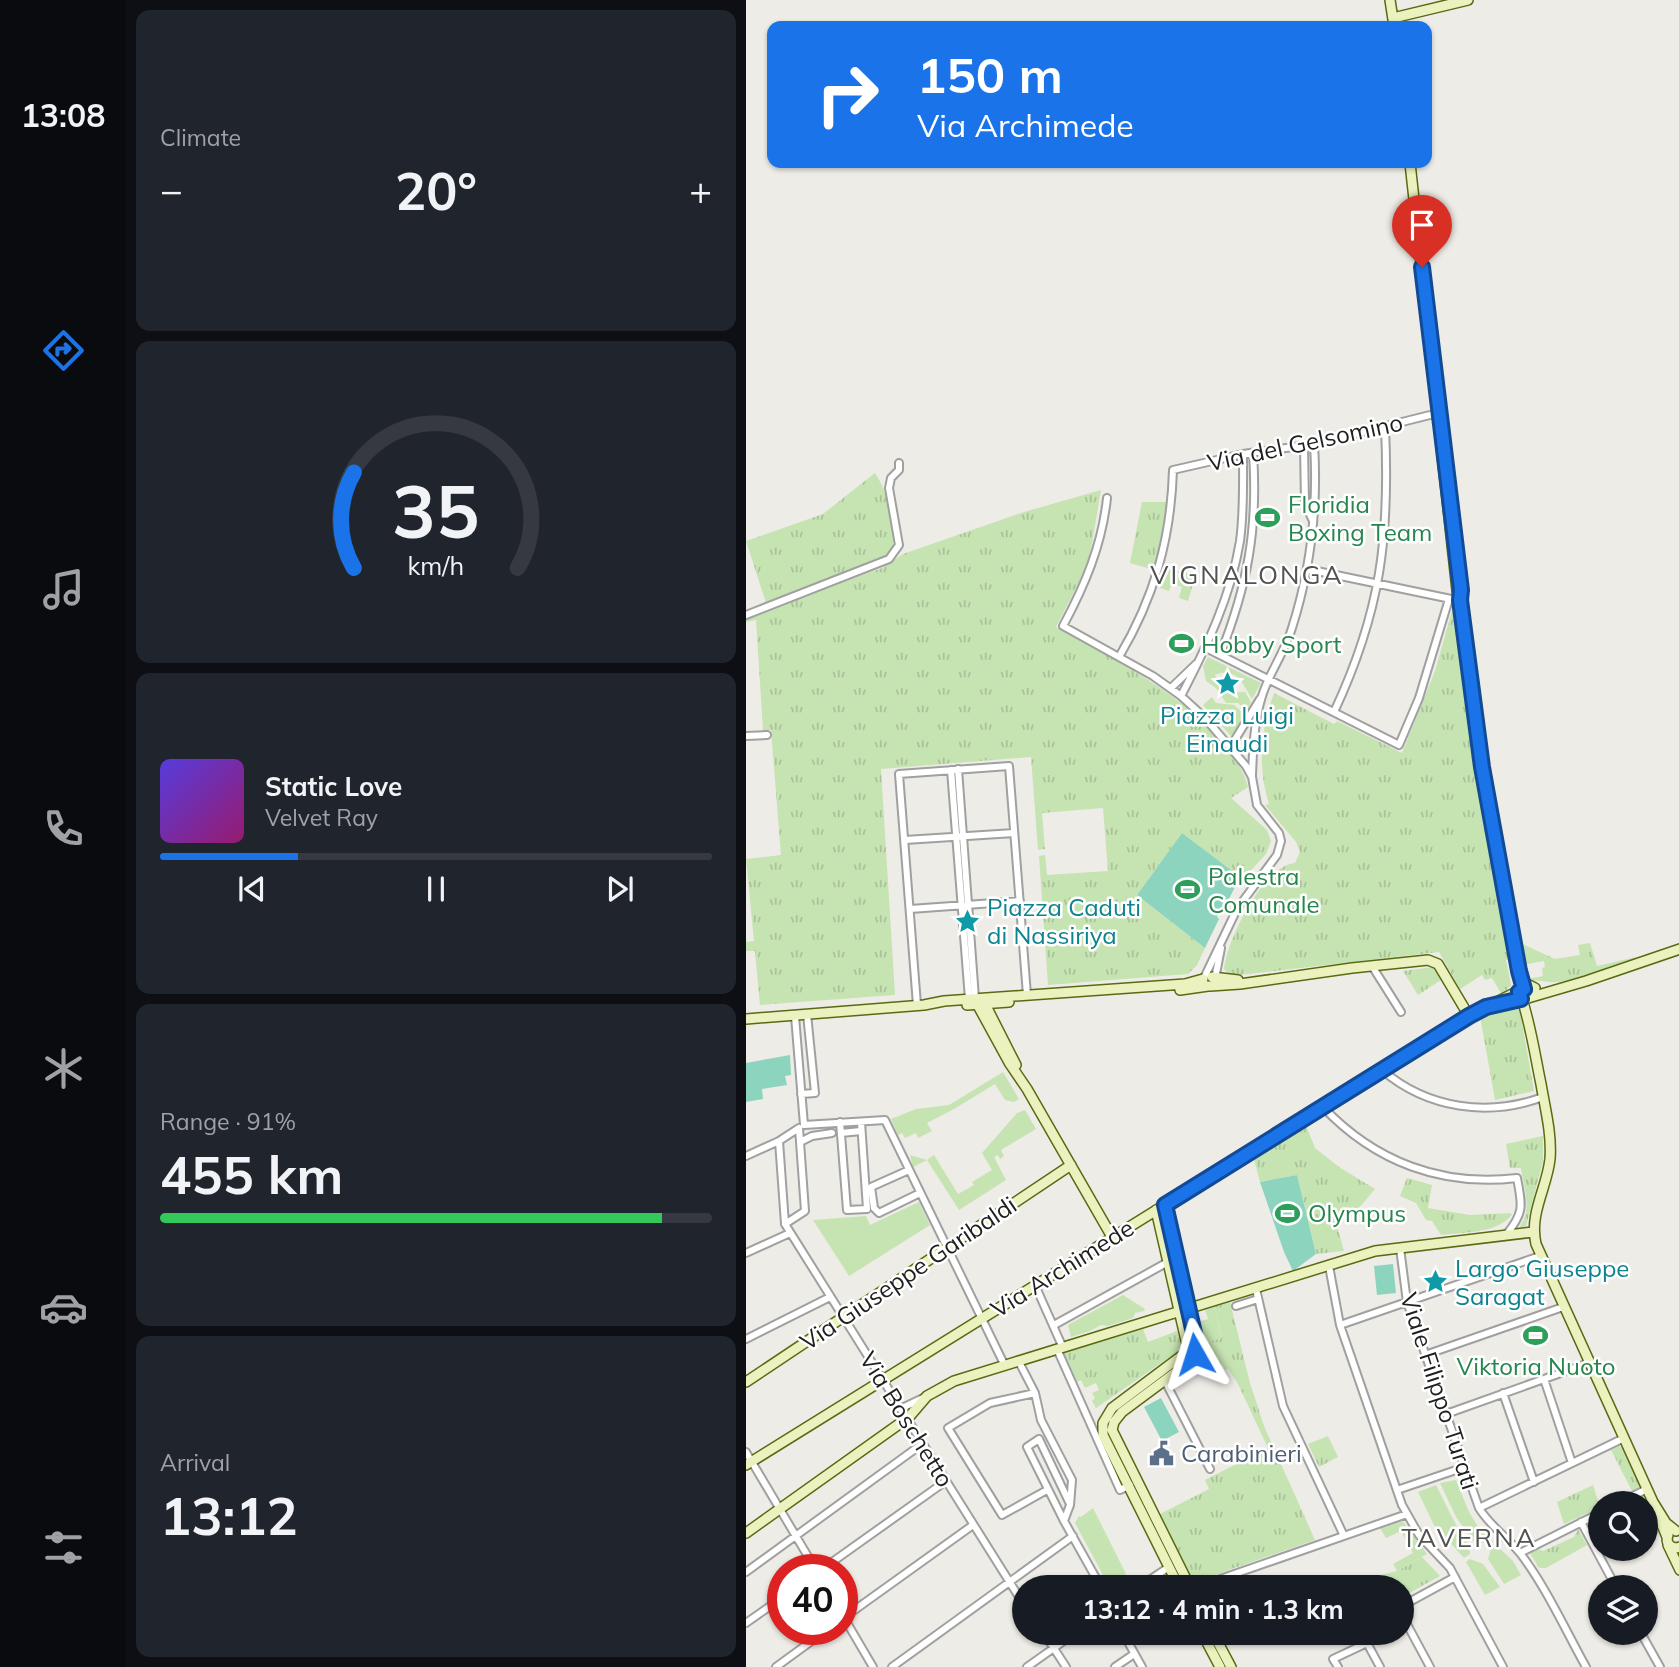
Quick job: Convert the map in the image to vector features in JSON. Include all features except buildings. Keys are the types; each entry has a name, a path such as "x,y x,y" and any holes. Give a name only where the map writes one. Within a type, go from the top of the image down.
{"main road":[{"path":"1390,0 1394,21"},
{"path":"1397,21 1468,0"},
{"path":"1411,168 1438,413 1455,600 1482,767 1550,1138 1550,1161 1535,1214 1533,1232 1540,1256 1653,1502 1674,1534 1679,1570"},
{"name":"Via Archimede","path":"749,1464 1469,1016 1523,993 1564,987 1679,949"},
{"path":"746,1019 1209,980 1232,985 1426,960 1435,962 1469,1016"},
{"path":"978,1001 995,1003 1209,980 1268,979"},
{"path":"978,1001 996,1023 1027,1089 1112,1237"},
{"path":"978,1001 1010,1064 1027,1089"},
{"path":"995,1003 996,1023"},
{"name":"Via Giuseppe Garibaldi","path":"746,1382 1070,1165"},
{"path":"1160,1207 1168,1262 1184,1310"},
{"path":"1113,1415 1165,1381 1190,1351 1184,1310 1160,1207"},
{"path":"746,1533 906,1419 927,1396 954,1381 1184,1310 1257,1294 1375,1251 1533,1232"},
{"path":"1175,1575 1132,1484 1105,1441 1117,1404 1190,1351"},
{"path":"1674,1534 1671,1547 1679,1547"},
{"path":"1172,1564 1181,1575"},
{"path":"1208,1645 1220,1667"},
{"path":"1219,1645 1231,1667"}],"street":[{"name":"Via del Gelsomino","path":"1119,657 1146,607 1161,563 1169,526 1173,470 1243,454 1314,444 1438,413"},
{"path":"1334,712 1360,650 1378,584 1387,506 1385,427"},
{"path":"1209,980 1224,936 1241,901 1273,863 1279,850 1279,833 1257,805 1252,777 1254,733 1263,695 1291,632 1307,569 1314,523 1314,444"},
{"path":"1304,445 1305,505 1314,523"},
{"path":"1220,655 1245,583 1253,539 1254,453"},
{"path":"1181,696 1206,648 1231,579 1240,541 1243,454"},
{"path":"746,615 890,559 899,545 894,507 888,488 891,478 899,470 899,463"},
{"path":"1107,498 1093,565 1063,626 1171,688 1231,746 1252,777"},
{"path":"1242,514 1255,516"},
{"path":"1206,648 1399,745 1455,600 1307,569"},
{"path":"1231,579 1245,583"},
{"path":"1171,688 1199,661"},
{"path":"1231,746 1263,695"},
{"path":"746,736 767,735"},
{"path":"920,1005 899,774 1009,766 1027,995"},
{"path":"955,770 965,904 978,1001"},
{"path":"905,840 1014,832"},
{"path":"910,909 1020,901"},
{"path":"1209,980 1218,966 1224,936"},
{"path":"1372,966 1401,1012"},
{"path":"801,1094 815,1093 807,1014"},
{"path":"779,1141 785,1224 805,1211 795,1016"},
{"path":"796,1027 808,1026"},
{"path":"1382,1070 1411,1090 1452,1105 1495,1108 1543,1097"},
{"path":"1323,1107 1366,1145 1404,1165 1460,1179 1517,1178 1522,1207 1520,1216 1505,1235"},
{"path":"746,1156 779,1141 801,1127 885,1120 1004,1364"},
{"path":"840,1122 847,1210 867,1209 861,1122"},
{"path":"841,1133 861,1131"},
{"path":"800,1142 812,1136 832,1133"},
{"path":"909,1170 871,1187 874,1208 879,1213 920,1193"},
{"name":"Via Boschetto","path":"785,1224 1012,1584"},
{"path":"746,1254 790,1233"},
{"name":"Viale Filippo Turati","path":"1400,1248 1407,1302 1479,1508 1535,1573 1586,1667"},
{"path":"1340,1325 1540,1256"},
{"path":"1055,1325 1168,1262"},
{"path":"1329,1266 1340,1325 1407,1514 1419,1535 1455,1577 1503,1667"},
{"path":"1035,1285 1055,1325 1060,1348 1120,1490 1132,1484"},
{"path":"1236,1306 1257,1294 1283,1406 1344,1536"},
{"path":"746,1339 830,1297"},
{"path":"1425,1355 1563,1307"},
{"path":"1018,1360 1035,1393 1041,1420 1072,1480 1070,1505 1064,1521"},
{"path":"1446,1414 1589,1363"},
{"path":"1544,1379 1572,1463"},
{"path":"1165,1381 1210,1469"},
{"path":"1035,1393 990,1403 948,1428 1002,1515 1047,1490"},
{"path":"1503,1393 1534,1482"},
{"path":"900,1409 927,1396"},
{"path":"1041,1420 1039,1439 1070,1505"},
{"path":"1092,1429 1108,1430"},
{"path":"1479,1508 1624,1438"},
{"path":"1039,1439 1027,1447 1047,1490 1094,1575"},
{"path":"746,1572 922,1444"},
{"path":"746,1452 749,1464 808,1554"},
{"path":"1397,1490 1465,1467"},
{"path":"841,1554 946,1481"},
{"path":"1643,1491 1647,1489"},
{"path":"1232,1575 1407,1514"},
{"path":"1520,1553 1588,1519"},
{"path":"1581,1522 1610,1575"},
{"path":"858,1606 973,1525"},
{"path":"892,1667 1071,1533"},
{"path":"1156,1575 1172,1564"},
{"path":"1414,1599 1455,1577"},
{"path":"746,1623 767,1608"},
{"path":"1414,1638 1429,1667"},
{"path":"858,1642 873,1667"},
{"path":"1338,1667 1333,1659 1367,1643 1380,1667"},
{"path":"776,1667 806,1645"},
{"path":"1052,1645 1066,1667"},
{"path":"1027,1667 1058,1645"},
{"path":"1129,1645 1142,1667"},
{"path":"1648,1645 1660,1667"},
{"path":"1115,1667 1134,1654"}],"green space":[{"path":"875,473 893,517 894,541 890,551 883,559 766,603 746,541 823,514"},
{"path":"1101,490 1090,555 1056,627 1109,656 1167,693 1218,736 1237,761 1248,787 1231,798 1267,830 1271,841 1266,854 1243,879 1182,833 1137,895 1205,948 1197,965 1188,974 1048,985 1039,856 1045,855 1047,875 1108,871 1103,808 1042,813 1045,849 1038,850 1031,757 881,769 895,995 760,1005 755,951 746,951 746,942 754,941 746,859 781,855 771,730 763,730 756,620 746,622 746,617 882,568 903,554 1024,512"},
{"path":"1142,502 1168,502 1166,523 1154,570 1130,563"},
{"path":"1165,569 1196,574 1188,601 1179,598 1182,587 1172,583 1169,591 1160,588"},
{"path":"1454,604 1478,776 1511,959 1506,960 1511,985 1502,995 1492,978 1485,980 1482,975 1460,989 1439,952 1231,976 1224,969 1227,956 1249,906 1271,877 1283,867 1295,863 1300,852 1296,842 1265,805 1269,804 1263,776 1262,748 1274,693 1334,724 1337,721 1402,753 1435,671"},
{"path":"1208,657 1261,683 1252,699 1242,682 1234,675 1215,675 1225,693 1245,692 1251,702 1247,711 1238,703 1226,703 1216,688 1206,681 1203,666"},
{"path":"1212,697 1216,703 1234,705 1243,713 1243,718 1231,736 1203,705"},
{"name":"Palestra Comunale","path":"1182,833 1243,879 1237,883 1222,913 1217,917 1219,919 1205,948 1137,895"},
{"path":"1518,942 1555,959 1580,955 1578,945 1590,943 1597,966 1636,957 1574,979 1529,982 1528,979 1543,976 1544,961 1523,965"},
{"path":"1433,967 1441,980 1418,995 1403,971"},
{"path":"1519,1006 1534,1091 1495,1100 1480,1016 1503,1007"},
{"path":"790,1055 791,1075 785,1076 787,1085 762,1089 763,1099 746,1102 746,1063"},
{"path":"1003,1072 1019,1099 1014,1102 1005,1100 995,1084 927,1123 932,1131 918,1138 916,1133 905,1138 902,1133 898,1135 891,1119 916,1109 949,1105"},
{"path":"1025,1110 1036,1129 1001,1150 1004,1156 1000,1159 998,1155 994,1157 1006,1180 959,1210 927,1160 934,1155 958,1194 992,1170 982,1153 1017,1113"},
{"path":"1305,1123 1315,1148 1339,1167 1375,1189 1359,1208 1334,1215 1344,1251 1316,1254 1297,1175 1260,1182 1253,1155"},
{"path":"1543,1136 1543,1161 1526,1226 1519,1228 1526,1214 1525,1192 1521,1168 1510,1168 1506,1144"},
{"path":"910,1155 927,1160 913,1167"},
{"name":"Olympus","path":"1297,1175 1316,1254 1293,1271 1260,1182"},
{"path":"1407,1178 1432,1185 1428,1208 1470,1215 1512,1215 1488,1229 1441,1235 1432,1221 1426,1220 1416,1203 1400,1196"},
{"path":"919,1202 930,1225 849,1276 813,1220 866,1216 870,1225"},
{"path":"1393,1264 1396,1293 1377,1295 1374,1266"},
{"path":"1123,1295 1145,1309 1144,1311 1135,1313 1133,1318 1108,1326 1101,1325 1071,1337 1068,1325"},
{"path":"1230,1302 1250,1383 1264,1426 1315,1540 1214,1575 1190,1575 1160,1514 1209,1489 1205,1480 1268,1448 1237,1382 1222,1364 1216,1366 1210,1354 1206,1357 1203,1344 1222,1337 1214,1307"},
{"path":"1214,1307 1222,1338 1203,1344 1198,1322 1208,1319 1205,1310"},
{"path":"1143,1329 1148,1342 1177,1331 1180,1350 1096,1408 1092,1393 1099,1390 1096,1383 1085,1388 1081,1380 1077,1382 1064,1353"},
{"path":"1161,1398 1179,1432 1162,1441 1144,1407"},
{"path":"1328,1436 1338,1457 1319,1467 1308,1444"},
{"path":"1619,1446 1623,1448 1641,1486 1632,1491 1611,1450"},
{"path":"1456,1480 1469,1512 1480,1530 1493,1542 1491,1544 1473,1541 1456,1517 1440,1483"},
{"path":"1436,1485 1458,1529 1469,1544 1470,1554 1464,1558 1434,1525 1418,1492"},
{"path":"1593,1485 1595,1491 1588,1491 1588,1513 1564,1524 1557,1502"},
{"path":"1093,1508 1126,1574 1103,1575 1075,1523 1079,1516"},
{"path":"1403,1521 1427,1554 1397,1571 1393,1564 1413,1553 1401,1531 1386,1538 1380,1528"},
{"path":"1578,1529 1587,1545 1546,1568 1539,1568 1530,1553 1538,1549 1543,1551 1574,1537"},
{"path":"1495,1544 1513,1561 1521,1575 1504,1584 1488,1559"},
{"path":"1422,1557 1440,1576 1414,1590 1414,1575 1381,1575 1397,1571"},
{"path":"1470,1559 1483,1564 1500,1587 1485,1595 1466,1562"}],"place":[{"name":"Floridia Boxing Team","path":"1268,518"},
{"name":"Hobby Sport","path":"1181,644"},
{"name":"Piazza Luigi Einaudi","path":"1227,684"},
{"name":"Palestra Comunale","path":"1188,890"},
{"name":"Piazza Caduti di Nassiriya","path":"967,921"},
{"name":"Olympus","path":"1288,1213"},
{"name":"Largo Giuseppe Saragat","path":"1435,1282"},
{"name":"Viktoria Nuoto","path":"1536,1335"},
{"name":"Carabinieri","path":"1161,1453"}],"district":[{"name":"VIGNALONGA","path":"1247,574"},
{"name":"TAVERNA","path":"1469,1537"}],"route":[{"path":"1195,1354 1196,1342 1165,1205 1469,1016 1486,1007 1521,999 1519,992 1524,989 1482,767 1422,267"}]}
